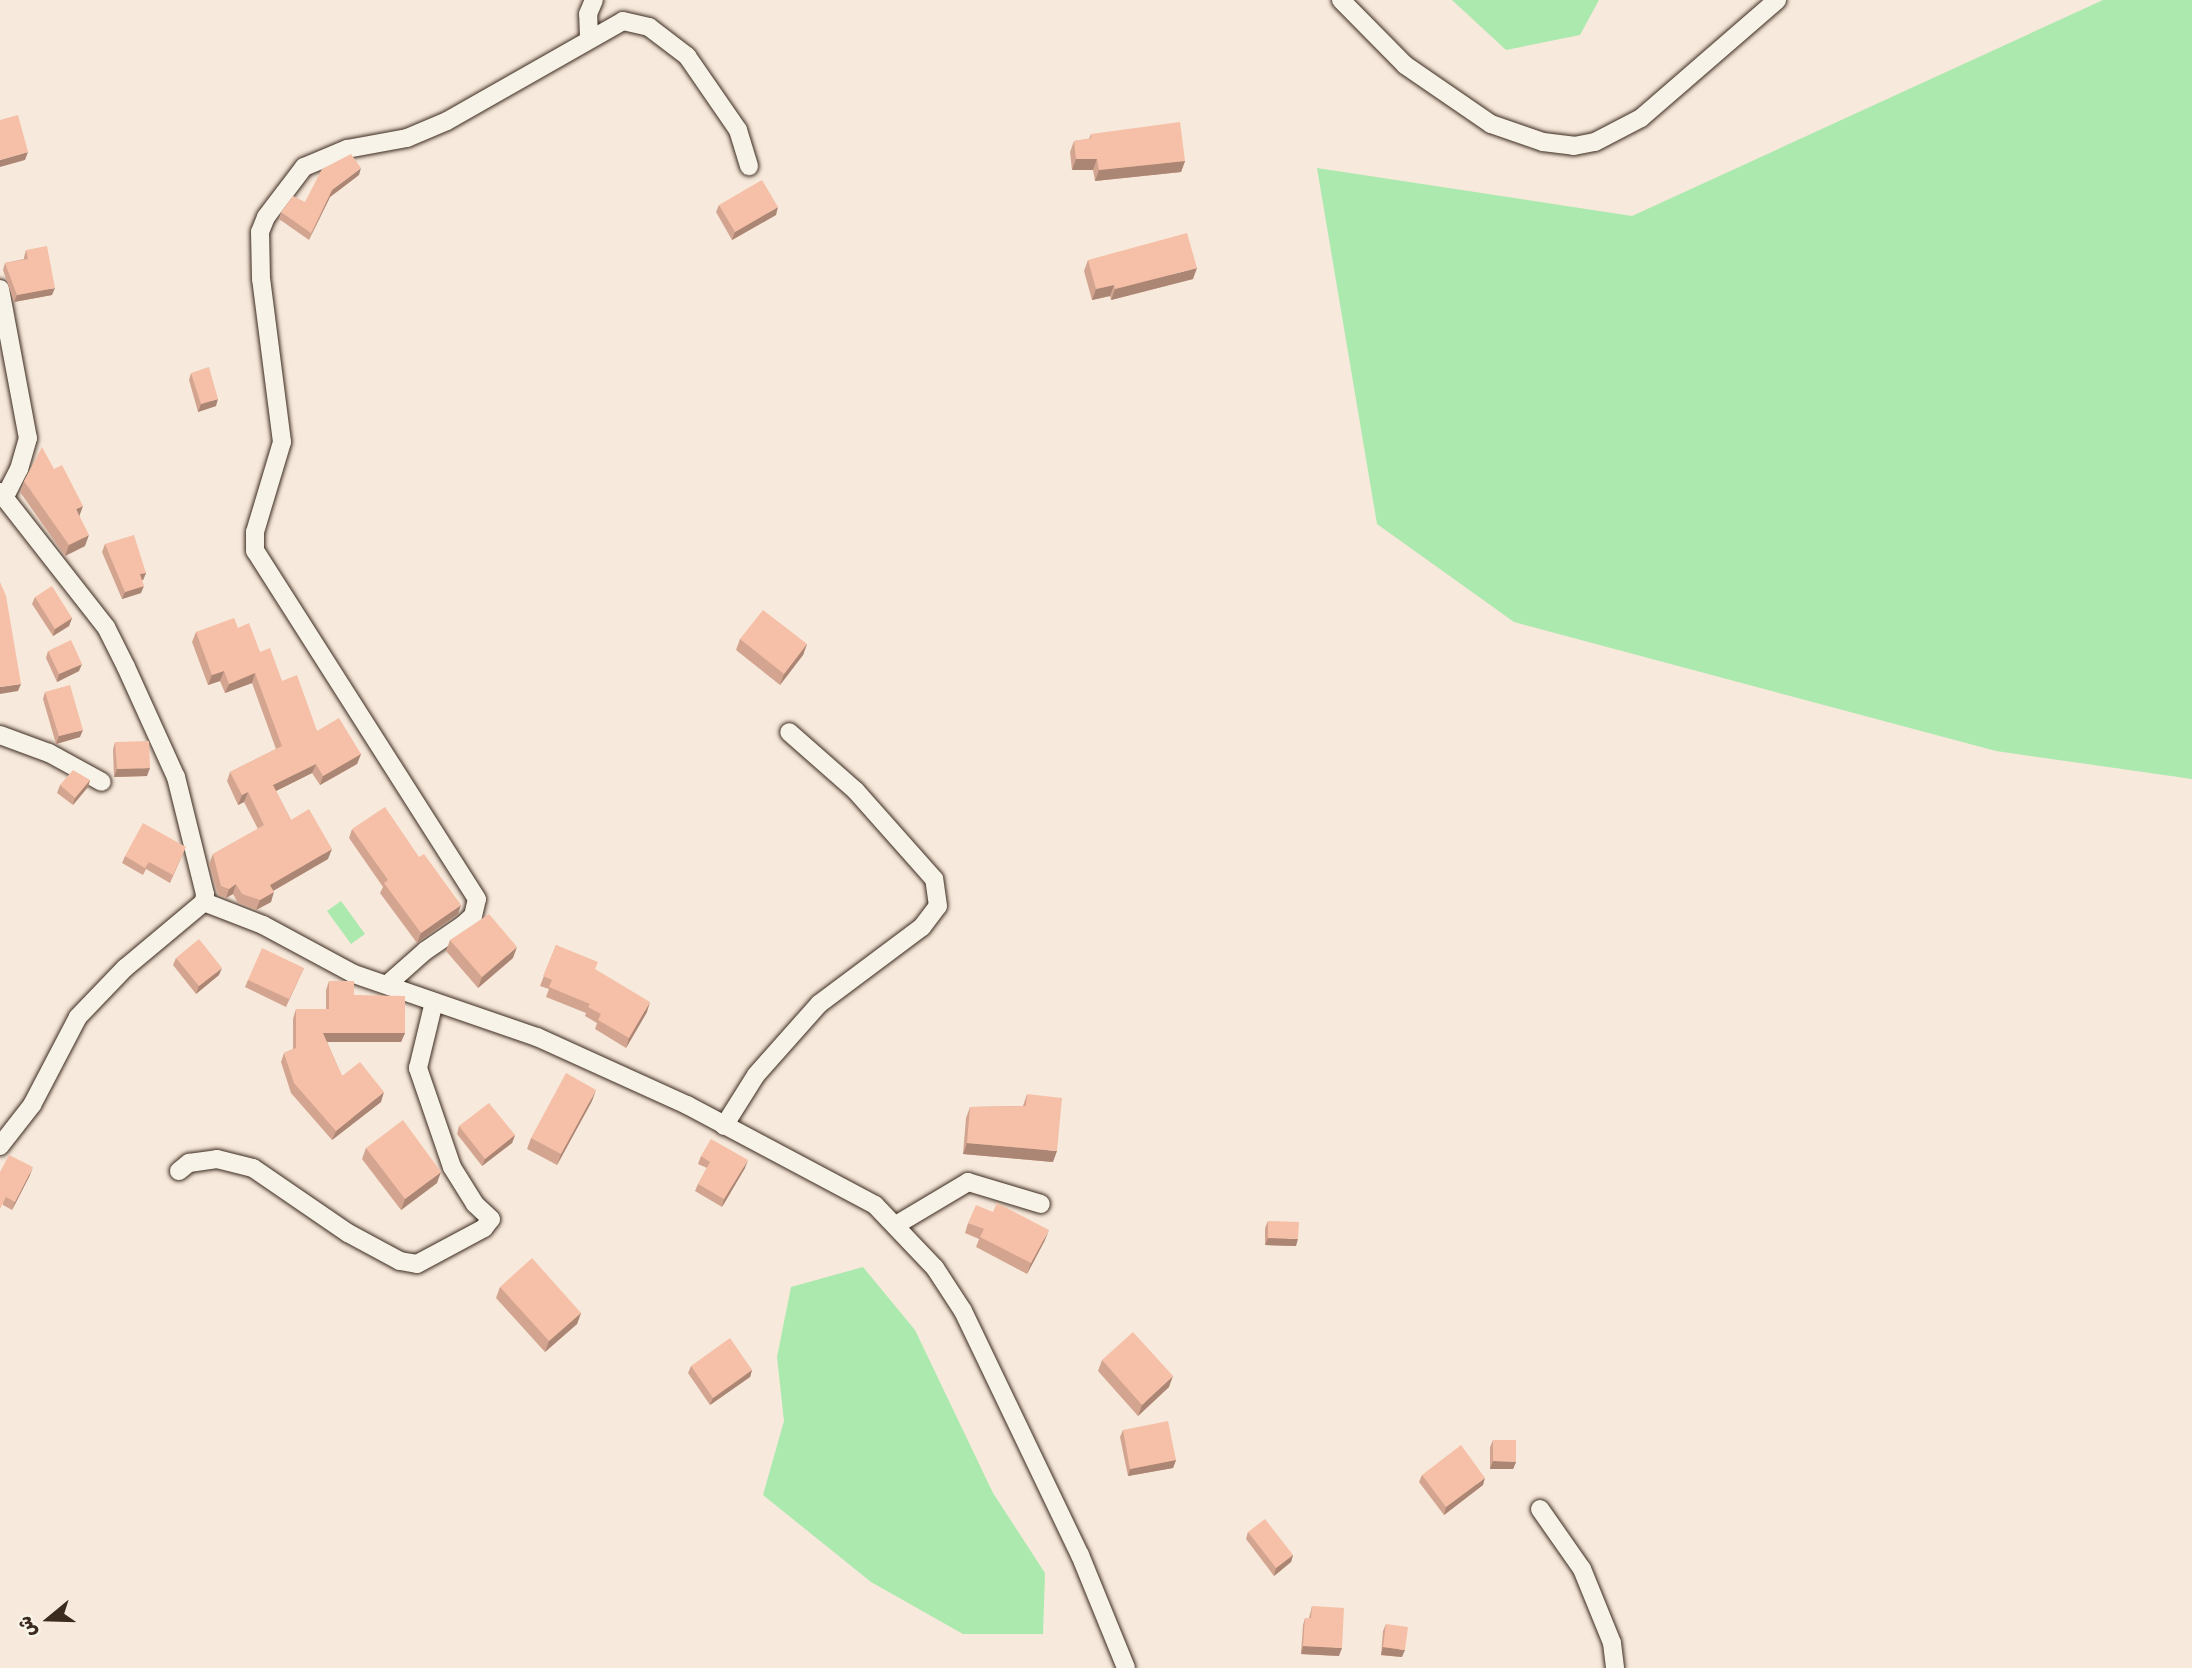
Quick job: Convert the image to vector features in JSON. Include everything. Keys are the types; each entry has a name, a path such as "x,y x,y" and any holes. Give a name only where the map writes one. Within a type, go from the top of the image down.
{"street":[{"path":"589,38 588,14 594,0"},
{"path":"1341,0 1405,65 1491,124 1543,142 1574,146 1595,142 1641,118 1777,0"},
{"path":"389,984 425,951 464,925 473,916 477,899 255,551 255,532 282,442 261,279 260,232 304,167 347,149 407,138 447,121 623,21 635,21 667,38 711,86 738,131 749,166"},
{"path":"0,289 28,438 19,469 2,495 106,627 127,667 176,777 198,857 204,902"},
{"path":"724,1126 756,1075 819,1004 922,927 938,906 934,879 856,791 789,732"},
{"path":"0,736 49,753 102,782"},
{"path":"204,902 263,925 354,974 537,1037 724,1126 875,1205 935,1268 963,1311 1080,1555 1126,1668"},
{"path":"1,1143 32,1105 78,1017 125,968 204,902"},
{"path":"179,1171 189,1163 217,1159 253,1168 348,1233 400,1261 417,1264 433,1258 484,1228 491,1219 475,1204 452,1167 418,1068 434,1002"},
{"path":"896,1225 968,1182 1041,1204"},
{"path":"1540,1509 1582,1569 1612,1643 1615,1668"}],"green space":[{"path":"1452,0 1599,0 1580,35 1506,50"},
{"path":"2103,0 2192,0 2192,779 1996,751 1514,622 1377,524 1317,168 1632,216"},
{"path":"341,901 365,934 351,944 327,911"},
{"path":"863,1267 915,1330 993,1493 1045,1573 1043,1634 963,1634 871,1582 763,1495 784,1421 777,1357 791,1287"}],"building":[{"path":"18,115 28,152 0,160 0,120"},
{"path":"1180,122 1185,161 1099,170 1097,159 1076,159 1074,141 1091,138 1091,134"},
{"path":"351,154 361,168 332,190 311,233 281,212 293,196 305,202 322,169"},
{"path":"762,180 778,207 735,232 719,205"},
{"path":"1187,233 1197,268 1115,289 1114,285 1096,289 1088,260"},
{"path":"47,246 55,288 17,295 5,263 28,259 26,250"},
{"path":"209,367 218,399 201,404 191,373"},
{"path":"42,447 54,469 62,465 83,506 76,509 89,535 69,545 24,481"},
{"path":"134,535 146,573 140,574 144,586 125,592 105,544"},
{"path":"0,582 6,596 21,684 0,687"},
{"path":"52,586 72,618 55,629 35,597"},
{"path":"763,610 807,644 784,674 740,639"},
{"path":"234,618 238,628 249,623 260,652 270,648 282,681 297,675 317,731 339,718 361,754 323,776 316,764 273,785 291,820 309,809 332,849 270,885 274,892 260,900 242,894 236,884 229,889 221,886 213,854 264,825 248,792 242,795 230,772 282,746 255,673 229,684 224,671 212,675 196,632"},
{"path":"71,640 82,664 59,674 48,651"},
{"path":"70,685 83,730 59,736 45,692"},
{"path":"149,741 150,768 117,769 115,742"},
{"path":"73,770 90,780 75,798 60,785"},
{"path":"385,807 419,857 424,854 461,905 421,933 384,883 388,880 352,829"},
{"path":"143,823 186,847 173,875 149,862 145,868 125,856"},
{"path":"489,914 517,947 482,977 450,940"},
{"path":"199,939 222,968 199,986 176,958"},
{"path":"556,945 598,962 595,969 650,1002 629,1038 598,1020 601,1014 588,1007 590,1004 549,987 552,980 543,976"},
{"path":"262,948 304,968 289,999 248,980"},
{"path":"329,981 354,981 354,995 405,996 405,1033 323,1033 342,1076 360,1062 384,1092 336,1131 294,1083 284,1053 296,1048 296,1009 329,1009"},
{"path":"566,1073 596,1090 561,1154 531,1138"},
{"path":"1027,1094 1062,1098 1057,1151 967,1143 970,1107 1026,1106"},
{"path":"489,1103 515,1135 485,1159 459,1126"},
{"path":"403,1120 441,1172 405,1199 366,1148"},
{"path":"711,1139 748,1160 724,1199 698,1184 710,1162 701,1156"},
{"path":"9,1155 33,1167 15,1202 6,1197 0,1209 0,1172"},
{"path":"997,1203 1049,1230 1031,1263 980,1237 984,1229 968,1223 976,1205 993,1212"},
{"path":"1268,1221 1299,1222 1298,1239 1268,1238"},
{"path":"532,1258 581,1313 549,1341 500,1287"},
{"path":"1133,1332 1173,1376 1142,1405 1102,1360"},
{"path":"730,1338 752,1370 713,1398 691,1366"},
{"path":"1168,1421 1176,1460 1130,1469 1123,1430"},
{"path":"1493,1440 1516,1440 1516,1462 1493,1461"},
{"path":"1461,1445 1485,1478 1446,1507 1422,1475"},
{"path":"1265,1519 1293,1555 1276,1568 1248,1532"},
{"path":"1312,1606 1344,1608 1342,1648 1303,1646 1305,1618 1311,1618"},
{"path":"1386,1624 1408,1627 1405,1650 1383,1647"}]}
